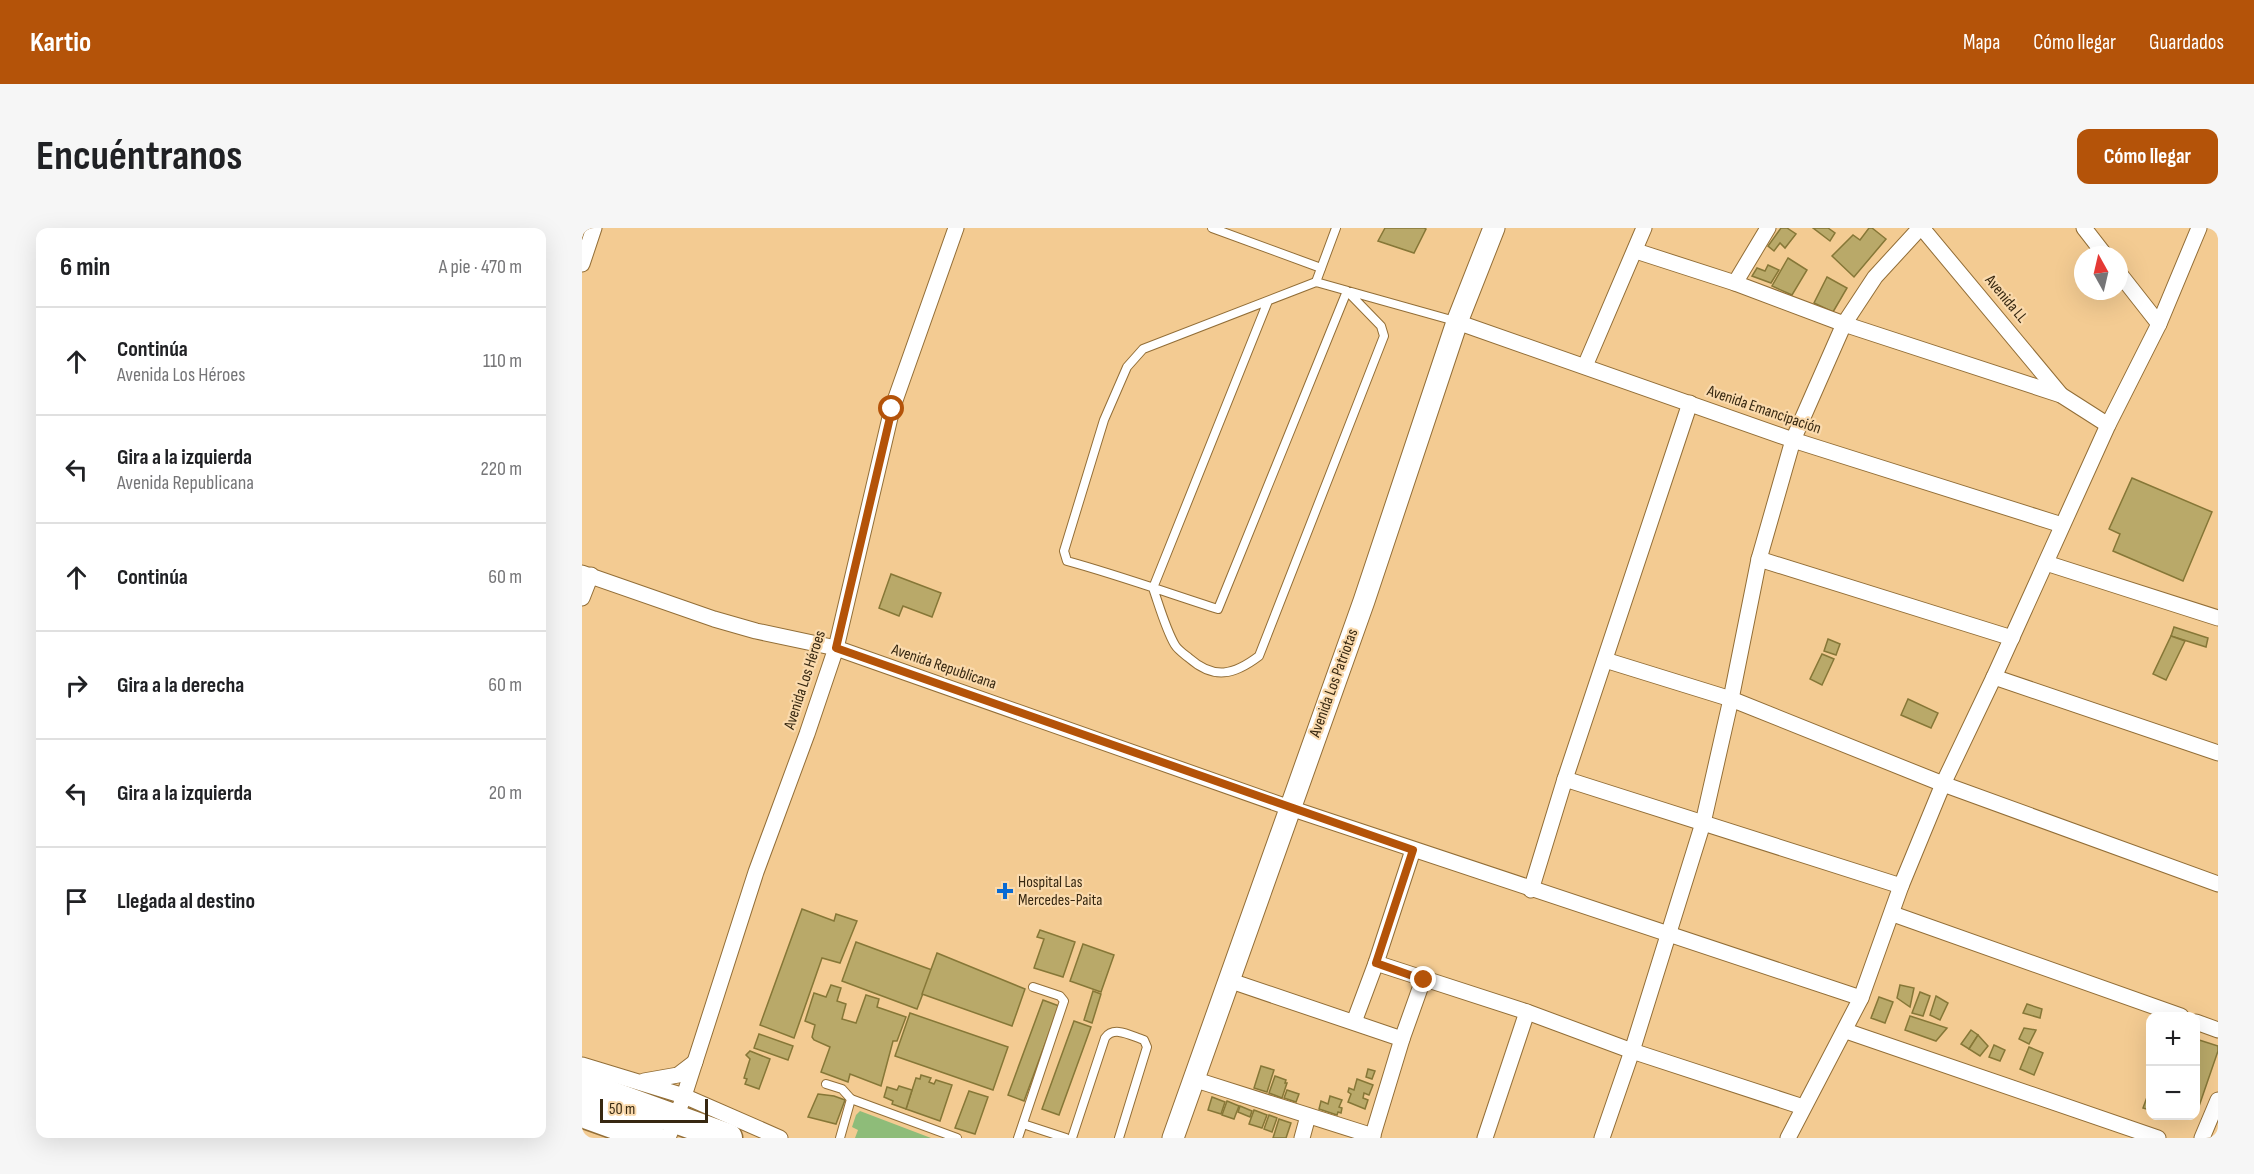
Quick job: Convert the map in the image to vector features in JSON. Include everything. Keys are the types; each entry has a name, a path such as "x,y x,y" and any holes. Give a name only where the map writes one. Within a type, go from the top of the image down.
{"highway":[{"path":"582,1085 728,1138"},
{"path":"582,1113 652,1138"}],"street":[{"path":"582,264 594,228"},
{"name":"Avenida Los Héroes","path":"676,1118 756,872 836,648 892,409 956,228"},
{"name":"Avenida Los Patriotas","path":"1173,1138 1364,600 1457,322 1494,228"},
{"path":"1585,366 1644,228"},
{"path":"1735,283 1768,228"},
{"path":"1602,1138 1632,1051 1703,823 1759,559 1793,440 1844,324 1875,277 1921,228"},
{"name":"Avenida LL","path":"1921,228 2061,395"},
{"path":"2084,228 2098,246"},
{"path":"1788,1138 1861,998 1893,914 1901,886 1943,784 2108,425 2159,324 2199,228"},
{"path":"1636,251 1735,283 1844,324 2061,395 2108,425"},
{"path":"2128,284 2159,324"},
{"name":"Avenida Emancipación","path":"1457,322 1793,440 2062,525"},
{"path":"1531,890 1565,779 1690,403"},
{"path":"1759,559 2012,638"},
{"path":"2046,563 2218,618"},
{"path":"582,598 587,574"},
{"name":"Avenida Republicana","path":"587,574 735,625 836,648 1290,808 1861,998"},
{"path":"1605,660 1731,699 1943,784 2218,884"},
{"path":"1994,677 2218,753"},
{"path":"1565,779 1901,886"},
{"path":"1354,1022 1413,850"},
{"path":"1893,914 2167,1012"},
{"path":"1376,963 1527,1012 1632,1051 1803,1107"},
{"path":"1228,980 1402,1039"},
{"path":"1193,1079 1373,1137 1402,1039 1424,980"},
{"path":"1485,1138 1527,1012"},
{"path":"2200,1023 2218,1030"},
{"path":"1846,1030 2158,1138"},
{"path":"582,1065 638,1081 678,1075 696,1062"},
{"path":"638,1081 676,1118 780,1138"},
{"path":"2202,1138 2218,1100"},
{"path":"1302,1138 1308,1116"}],"lane":[{"path":"1212,228 1321,268"},
{"path":"1316,282 1336,228"},
{"path":"1347,291 1218,609 1067,561 1064,551 1104,420 1127,367 1143,349 1316,282 1457,322"},
{"path":"1268,301 1153,588 1175,646 1198,666 1214,672 1230,672 1245,667 1260,656 1384,336 1381,326 1347,291"},
{"path":"1018,1138 1064,1001 1060,996 1033,987"},
{"path":"1072,1138 1105,1038 1108,1033 1117,1031 1144,1040 1147,1047 1119,1138"},
{"path":"826,1083 842,1089 851,1099 957,1138"},
{"path":"840,1138 851,1099"},
{"path":"1023,1124 1066,1138"}],"green space":[{"path":"860,1111 931,1138 855,1138 858,1130 852,1127"}],"building":[{"path":"1385,228 1426,229 1414,253 1378,241"},
{"path":"1781,228 1787,228 1796,234 1785,248 1780,243 1774,251 1768,246"},
{"path":"1813,228 1828,228 1835,233 1830,241"},
{"path":"1869,228 1886,239 1854,277 1832,256 1853,235 1860,240"},
{"path":"1788,258 1807,270 1792,295 1772,286"},
{"path":"1768,265 1779,270 1771,283 1752,276 1757,268 1765,271"},
{"path":"1827,277 1847,288 1833,312 1814,303"},
{"path":"2132,478 2212,512 2183,581 2113,551 2120,534 2109,529"},
{"path":"891,574 941,593 932,617 903,606 899,616 879,608"},
{"path":"2174,627 2208,638 2206,647 2171,636"},
{"path":"2171,636 2185,641 2166,680 2153,674"},
{"path":"1828,639 1840,644 1836,655 1824,651"},
{"path":"1822,654 1834,659 1822,685 1810,679"},
{"path":"1908,699 1938,713 1931,728 1901,715"},
{"path":"802,909 834,921 836,914 857,921 840,963 822,958 794,1038 760,1025"},
{"path":"1040,930 1075,942 1063,977 1034,968 1044,939 1037,937"},
{"path":"856,942 932,970 917,1009 842,981"},
{"path":"1083,944 1114,955 1101,992 1070,981"},
{"path":"937,953 1025,989 1012,1026 922,994"},
{"path":"831,985 841,988 837,1001 846,1004 842,1019 856,1023 866,995 879,999 877,1007 906,1017 897,1041 893,1041 881,1086 850,1074 848,1082 821,1072 830,1047 814,1040 812,1037 815,1025 805,1021 814,993 826,997"},
{"path":"1900,985 1914,988 1910,1007 1897,998"},
{"path":"1093,991 1101,994 1092,1023 1084,1020"},
{"path":"1920,992 1930,996 1923,1016 1912,1013"},
{"path":"1936,996 1948,1003 1940,1020 1930,1015"},
{"path":"1879,997 1893,1002 1885,1023 1871,1018"},
{"path":"1043,1000 1059,1006 1024,1101 1008,1095"},
{"path":"2027,1004 2042,1009 2040,1018 2023,1013"},
{"path":"910,1013 1008,1047 993,1090 895,1056"},
{"path":"1910,1016 1947,1028 1936,1041 1905,1030"},
{"path":"1074,1021 1091,1027 1059,1115 1042,1109"},
{"path":"2024,1028 2036,1030 2029,1044 2019,1039"},
{"path":"1971,1030 1978,1035 1969,1049 1961,1044"},
{"path":"759,1034 793,1046 788,1060 754,1048"},
{"path":"1978,1035 1988,1046 1980,1056 1969,1049"},
{"path":"2200,1040 2218,1046 2200,1103"},
{"path":"1994,1045 2005,1050 2000,1061 1989,1057"},
{"path":"2029,1047 2043,1053 2034,1075 2020,1069"},
{"path":"750,1051 770,1059 759,1089 745,1084 747,1079 744,1078 750,1059 746,1055"},
{"path":"1261,1066 1274,1070 1267,1092 1254,1088"},
{"path":"1368,1069 1375,1071 1372,1079 1366,1077"},
{"path":"921,1075 931,1078 929,1082 934,1084 936,1080 952,1085 940,1121 906,1109 916,1078 920,1079"},
{"path":"1275,1076 1286,1080 1285,1083 1287,1083 1282,1098 1269,1093"},
{"path":"1357,1079 1373,1085 1369,1095 1364,1093 1363,1098 1368,1100 1365,1109 1348,1102 1351,1094 1348,1092 1349,1088 1354,1090"},
{"path":"899,1086 912,1090 906,1109 892,1104 893,1101 884,1097 887,1087 897,1090"},
{"path":"1287,1090 1299,1094 1296,1102 1284,1098"},
{"path":"969,1091 988,1097 975,1134 955,1128"},
{"path":"818,1094 845,1100 836,1124 808,1117"},
{"path":"1330,1096 1342,1100 1339,1107 1342,1108 1341,1113 1338,1112 1337,1115 1319,1109 1321,1101 1328,1104"},
{"path":"1212,1097 1225,1102 1221,1114 1208,1110"},
{"path":"1227,1101 1239,1106 1234,1119 1222,1115"},
{"path":"1240,1106 1252,1111 1250,1117 1238,1112"},
{"path":"1254,1110 1267,1115 1262,1128 1249,1124"},
{"path":"1269,1115 1277,1118 1272,1132 1264,1129"},
{"path":"1279,1119 1291,1123 1286,1138 1273,1138"}],"place":[{"name":"Hospital Las Mercedes-Paita","path":"1005,891"}],"route":[{"path":"892,409 836,648 1413,850 1376,963 1424,980"}]}
